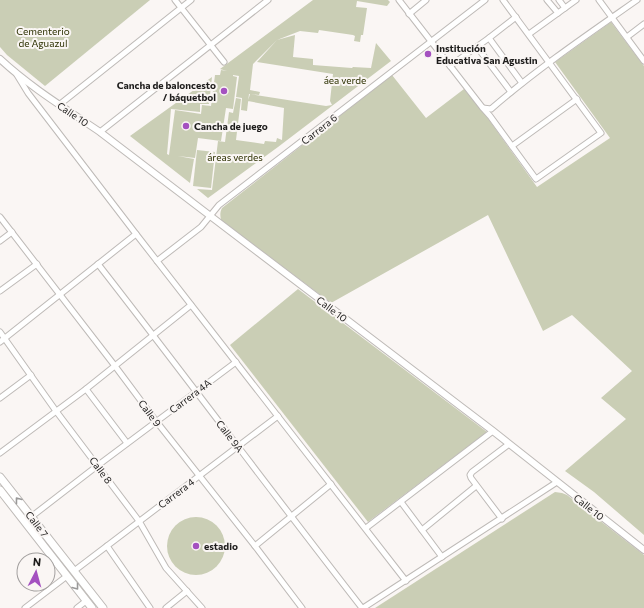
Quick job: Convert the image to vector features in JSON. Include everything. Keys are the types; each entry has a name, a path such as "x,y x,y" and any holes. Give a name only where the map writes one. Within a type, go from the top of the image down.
{"main road":[{"name":"Calle 7","path":"0,477 103,608"},
{"name":"Calle 7","path":"0,490 92,608"}],"street":[{"path":"175,0 224,62"},
{"path":"58,105 191,0"},
{"path":"100,132 268,0"},
{"path":"399,0 490,116 536,179 602,133 503,0"},
{"path":"409,14 426,0"},
{"name":"Carrera 6","path":"157,261 201,227 219,205 485,0"},
{"path":"547,0 558,14"},
{"path":"559,0 565,8"},
{"path":"529,34 576,0"},
{"path":"599,0 644,61"},
{"path":"482,107 491,109 550,62 637,0"},
{"path":"450,66 516,17"},
{"path":"627,37 644,24"},
{"path":"489,38 522,83"},
{"path":"477,47 511,92"},
{"name":"Calle 10","path":"0,59 16,74 58,105 100,132 493,432 644,550"},
{"name":"Calle 10","path":"16,74 28,93 136,234 406,581"},
{"path":"512,146 577,99"},
{"name":"Calle 9","path":"0,217 156,421 302,608"},
{"path":"0,241 12,232"},
{"path":"0,342 136,234"},
{"path":"0,291 37,264"},
{"name":"Calle 9A","path":"98,264 239,446 291,517 363,608"},
{"path":"0,453 86,389 191,305"},
{"name":"Calle 8","path":"0,332 56,411 139,521 166,568 202,608"},
{"name":"Carrera 4A","path":"32,517 126,443 236,362"},
{"path":"0,398 31,375"},
{"path":"86,389 126,443"},
{"name":"Carrera 4","path":"74,571 278,416"},
{"path":"366,528 493,432"},
{"path":"502,519 476,486 470,475 508,444"},
{"path":"363,608 557,482"},
{"path":"255,546 331,484"},
{"path":"422,530 476,486"},
{"path":"401,502 442,557"},
{"path":"107,546 150,608"},
{"path":"25,608 67,576"},
{"path":"166,608 187,591"},
{"path":"77,608 86,601"}],"green space":[{"name":"Cementerio de Aguazul","path":"0,0 150,0 45,86 7,55 0,47"},
{"path":"313,0 388,0 390,2 387,6 357,1 356,7 367,8 363,35 361,35 360,42 354,41 355,36 353,35 319,30 318,33 300,31 277,40 295,35 293,57 313,59 313,65 371,68 376,43 391,61 208,198 197,189 212,190 218,141 225,142 229,112 233,113 236,98 241,99 236,140 264,144 265,141 276,142 277,138 282,140 284,108 248,101 247,111 241,110 242,98 236,97 239,76 233,75 237,77 233,109 226,108 221,141 198,138 195,158 178,156 194,159 190,183 130,136 212,77 209,104 200,104 200,112 171,109 167,154 169,155 175,110 201,114 202,105 211,106 215,75 220,75 221,70 227,71 220,69","holes":["277,40 257,62 333,74 330,101 332,105 326,106 250,94 259,95 260,92 250,90 253,64"]},
{"path":"611,22 644,66 644,535 594,492 565,471 626,419 601,398 632,371 572,315 543,331 488,215 331,303 221,220 220,215 222,208 392,75 426,118 464,89 487,117 537,187 610,138 555,62"},
{"path":"197,150 215,152 211,188 193,186"},
{"path":"298,289 487,432 368,522 230,345"},
{"path":"555,492 567,495 644,555 644,608 375,608"},
{"name":"estadio","path":"196,517 212,522 220,530 225,546 220,562 212,570 196,575 180,570 172,562 167,546 172,530 180,522"}],"place":[{"name":"Institución Educativa San Agustin","path":"428,54"},
{"name":"Cancha de baloncesto / báquetbol","path":"224,91"},
{"name":"Cancha de juego","path":"186,126"},
{"name":"estadio","path":"196,546"}],"park label":[{"name":"áea verde","path":"345,80"},
{"name":"áreas verdes","path":"235,157"}]}
